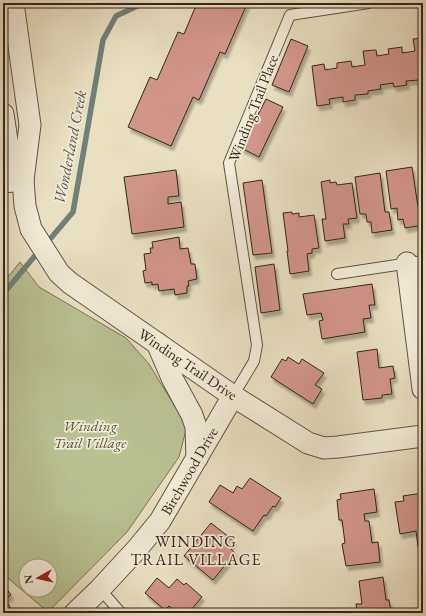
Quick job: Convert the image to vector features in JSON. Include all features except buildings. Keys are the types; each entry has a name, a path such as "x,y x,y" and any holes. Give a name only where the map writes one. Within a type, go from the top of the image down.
{"street":[{"name":"Winding Trail Drive","path":"13,181 30,125 14,3"},
{"name":"Winding Trail Drive","path":"3,114 13,181 25,206 31,228 59,273 70,283 233,396 308,443 324,448 356,446 423,436"},
{"path":"415,262 423,390"},
{"path":"157,343 173,380 192,415 196,427 197,458"},
{"name":"Birchwood Drive","path":"75,613 100,589 137,549 160,521 233,396"}],"lane":[{"name":"Winding Trail Place","path":"233,396 254,361 257,345 230,163 290,15 369,3"},
{"path":"337,274 415,262"},
{"path":"100,589 121,613"}],"green space":[{"name":"Winding Trail Village","path":"20,262 39,287 126,338 149,364 187,426 179,457 127,532 48,612 31,598 58,598 58,558 18,558 18,587 3,574 3,283"}],"waterway":[{"name":"Wonderland Creek","path":"45,245 73,212 103,40 116,16 144,3"},
{"name":"Wonderland Creek","path":"3,294 39,251"}],"district":[{"name":"WINDING TRAIL VILLAGE","path":"196,550"}]}
